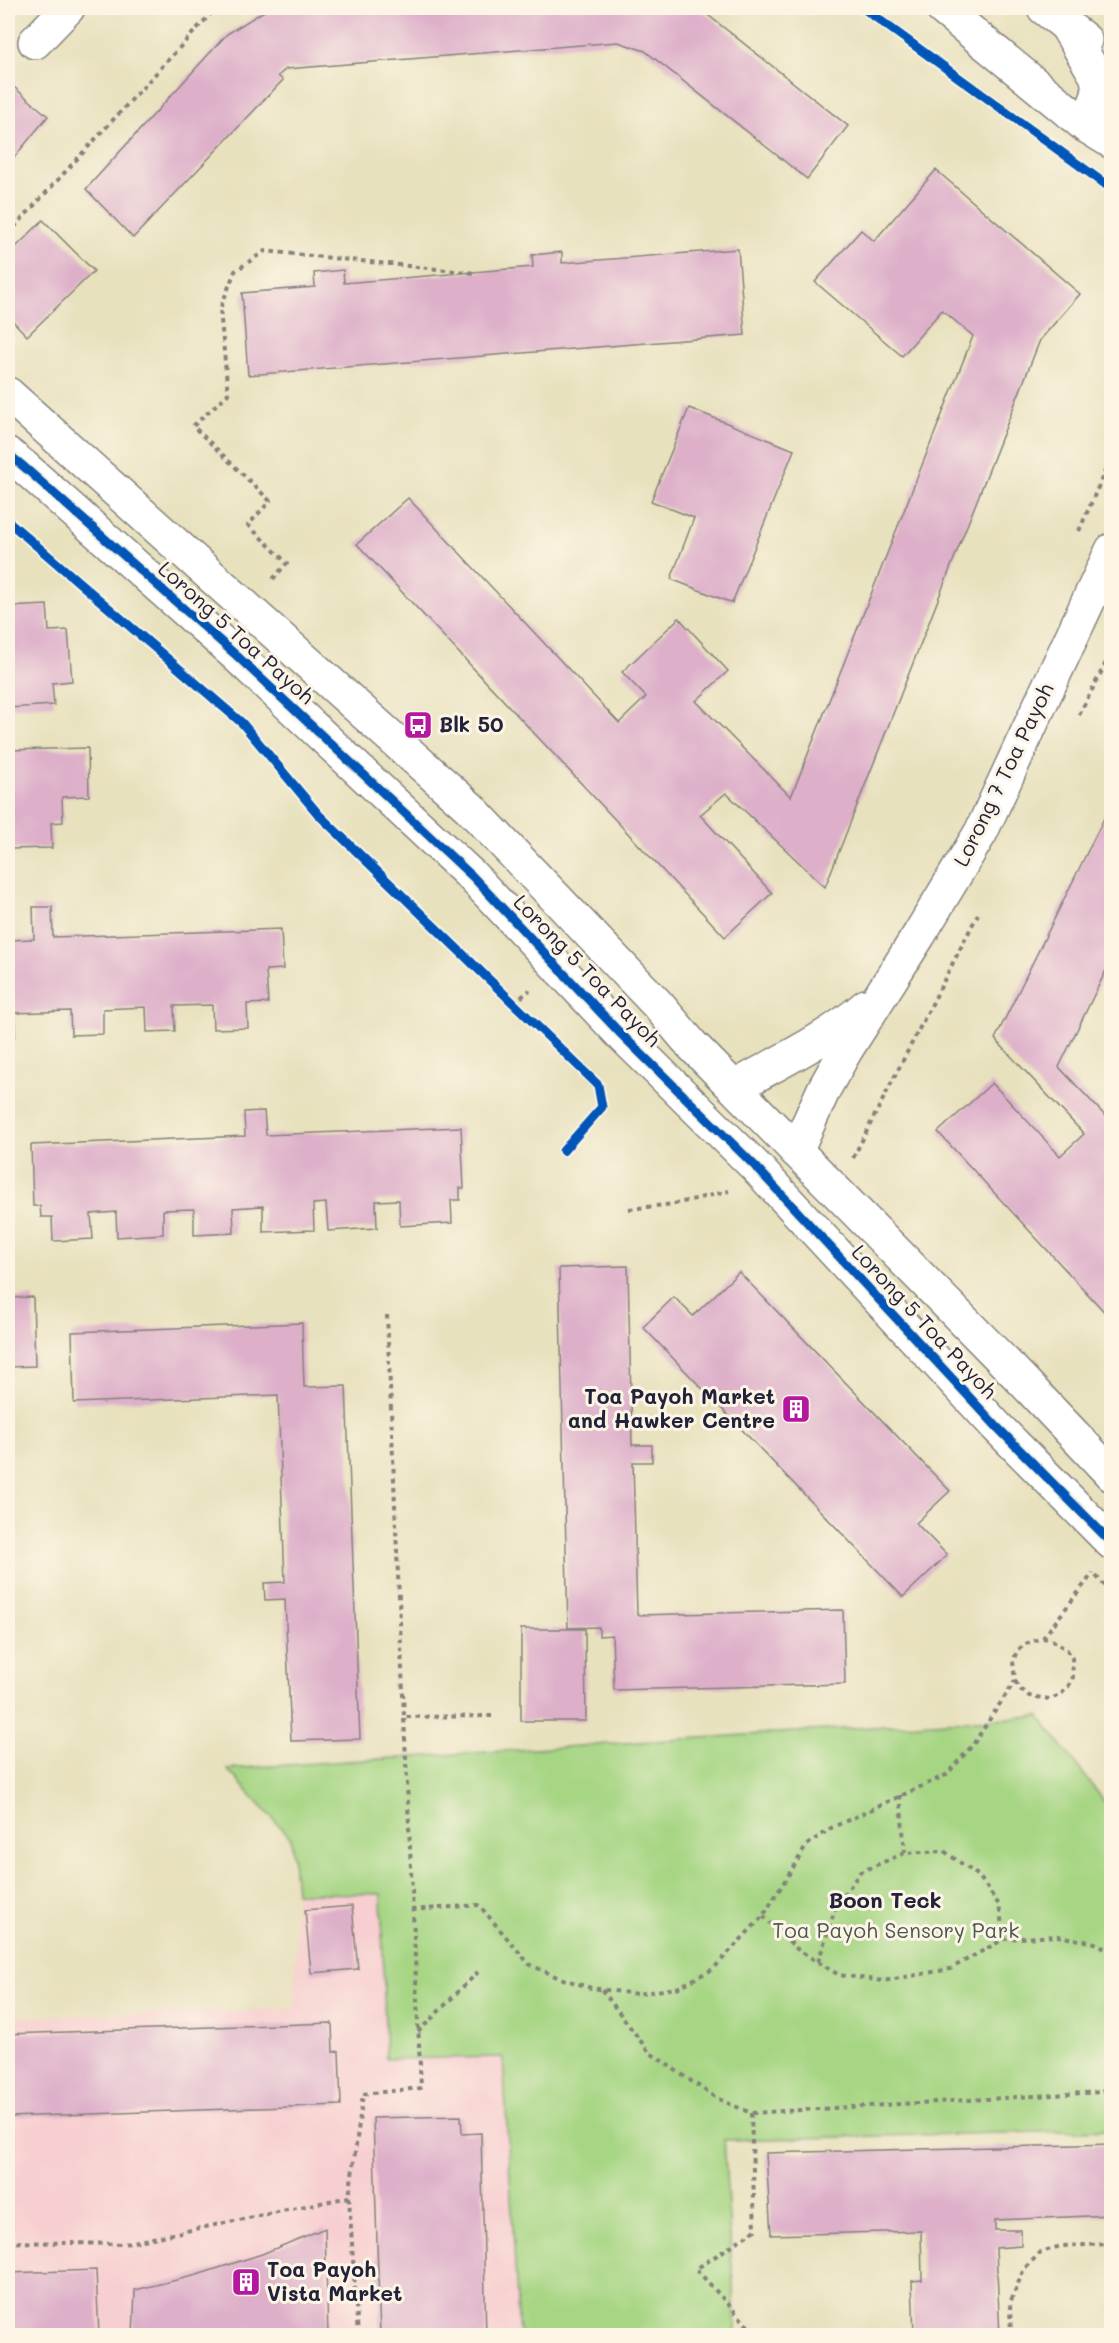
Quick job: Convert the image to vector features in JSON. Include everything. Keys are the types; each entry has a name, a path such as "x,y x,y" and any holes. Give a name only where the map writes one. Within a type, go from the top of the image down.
{"street":[{"path":"35,42 68,8"},
{"path":"942,8 1099,134"},
{"path":"1055,17 1097,77 1099,134"},
{"path":"1055,17 1112,58"},
{"name":"Lorong 5 Toa Payoh","path":"8,394 469,807 735,1088 1022,1380 1112,1475"},
{"name":"Lorong 5 Toa Payoh","path":"8,454 237,656 472,877 619,1032 757,1168 997,1427 1112,1543"},
{"name":"Lorong 7 Toa Payoh","path":"796,1151 824,1089 981,832 1112,550"},
{"name":"Lorong 7 Toa Payoh","path":"735,1088 846,1022 881,993"}],"path":[{"path":"8,234 216,8"},
{"path":"273,579 287,563 248,525 270,501 193,426 228,394 220,309 235,272 265,251 475,273"},
{"path":"1074,541 1112,455"},
{"path":"1074,725 1112,651"},
{"path":"836,1192 982,906"},
{"path":"507,995 522,1010"},
{"path":"358,2336 349,2197 363,2094 421,2088 387,1315"},
{"path":"1043,1638 1060,1644 1072,1658 1073,1677 1068,1687 1060,1695 1050,1699 1029,1696 1021,1690 1015,1681 1013,1661 1017,1651 1025,1644 1043,1638 1093,1573"},
{"path":"412,1910 479,1905 529,1964 557,1977 602,1989 638,1994 677,1988 713,1969 763,1916 807,1845 831,1828 946,1775 972,1746 1015,1681"},
{"path":"404,1717 493,1716"},
{"path":"900,1795 905,1853"},
{"path":"818,1962 835,1909 860,1872 905,1853 944,1851 979,1876 999,1905 1004,1939"},
{"path":"763,1916 797,1950 839,1975 883,1980 950,1969 1004,1939 1058,1936 1095,1943 1112,1951"},
{"path":"418,2032 478,1972"},
{"path":"602,1989 649,2052 716,2098 751,2113 1102,2092 1112,2083"},
{"path":"751,2113 755,2230 696,2269 757,2336"},
{"path":"8,2242 124,2244 349,2197"},
{"path":"1011,2336 1010,2303 1024,2269 1041,2252 1061,2246 1112,2244"}],"shaded area":[{"path":"296,1893 381,1894 386,2059 503,2057 519,2335 8,2335 8,2018 295,2009"}],"green space":[{"name":"Toa Payoh Sensory Park","path":"1039,1716 1111,1810 1111,2130 724,2140 736,2335 519,2335 503,2057 386,2059 381,1894 296,1893 291,1838 227,1769"}],"building":[{"path":"269,8 699,8 848,126 807,179 645,51 618,42 286,69 278,76 283,80 133,238 86,189 227,34"},
{"path":"8,82 48,116 8,165"},
{"path":"936,170 1080,294 1040,340 825,887 726,793 700,815 772,893 725,937 357,544 408,498 619,723 646,697 622,672 679,618 728,671 696,701 791,797 973,336 942,310 902,356 815,282 861,230 874,241"},
{"path":"43,220 94,271 27,336 8,316 8,255"},
{"path":"738,249 745,335 248,375 242,293 315,287 314,273 343,270 344,283 533,267 532,255 562,252 562,263"},
{"path":"689,408 794,450 732,603 671,579 694,518 651,501"},
{"path":"47,605 49,631 68,630 72,681 52,683 54,705 8,708 8,607"},
{"path":"88,748 89,796 62,797 63,822 51,823 52,848 9,849 8,750"},
{"path":"1112,802 1112,958 1059,1067 1112,1123 1112,1320 938,1132 992,1083 1060,1156 1084,1134 995,1039"},
{"path":"33,907 52,907 53,937 281,929 283,969 266,970 268,1003 247,1004 248,1028 213,1029 212,1005 174,1006 175,1031 147,1032 146,1007 103,1009 103,1034 71,1035 70,1011 14,1013 15,1036 8,1037 8,940 34,939"},
{"path":"264,1111 266,1135 461,1127 464,1188 460,1188 460,1200 451,1200 452,1223 400,1226 399,1200 376,1201 377,1228 328,1231 326,1203 313,1204 314,1230 263,1232 263,1206 233,1208 234,1233 194,1235 194,1209 163,1210 163,1234 117,1237 116,1212 91,1214 93,1239 53,1241 52,1217 41,1217 40,1206 33,1206 31,1145 245,1136 244,1112"},
{"path":"628,1266 632,1445 652,1445 652,1462 633,1462 637,1615 843,1610 845,1684 614,1690 612,1635 599,1636 599,1627 568,1628 559,1268"},
{"name":"Toa Payoh Market and Hawker Centre","path":"739,1272 950,1491 916,1523 947,1555 903,1597 643,1327 674,1297 693,1316"},
{"path":"33,1297 35,1366 8,1367 8,1298"},
{"path":"302,1323 304,1387 346,1386 360,1739 291,1741 285,1599 265,1600 264,1583 285,1582 278,1395 74,1403 72,1332"},
{"path":"521,1629 585,1629 586,1721 521,1721"},
{"path":"352,1906 358,1969 311,1973 305,1910"},
{"path":"332,2023 333,2052 339,2051 341,2105 8,2117 8,2034"},
{"path":"461,2116 462,2134 481,2133 486,2336 380,2336 373,2118"},
{"path":"1112,2144 1112,2215 995,2220 995,2230 1021,2230 1021,2246 996,2248 1000,2336 914,2336 912,2281 922,2280 921,2231 771,2235 766,2153"},
{"name":"Toa Payoh Vista Market","path":"325,2228 328,2336 133,2336 135,2290 197,2275 262,2254"},
{"path":"96,2270 99,2336 8,2336 8,2273"}],"cycle path":[{"path":"863,8 1112,189"},
{"path":"8,454 237,656 473,877 619,1032 757,1168 997,1427 1112,1543"},
{"path":"8,521 242,723 319,815 598,1085 602,1107 563,1151"}],"place":[{"name":"Blk 50","path":"418,725"},
{"name":"Toa Payoh Market and Hawker Centre","path":"796,1409"},
{"name":"Toa Payoh Vista Market","path":"246,2282"}],"district":[{"name":"Boon Teck","path":"885,1900"}]}
